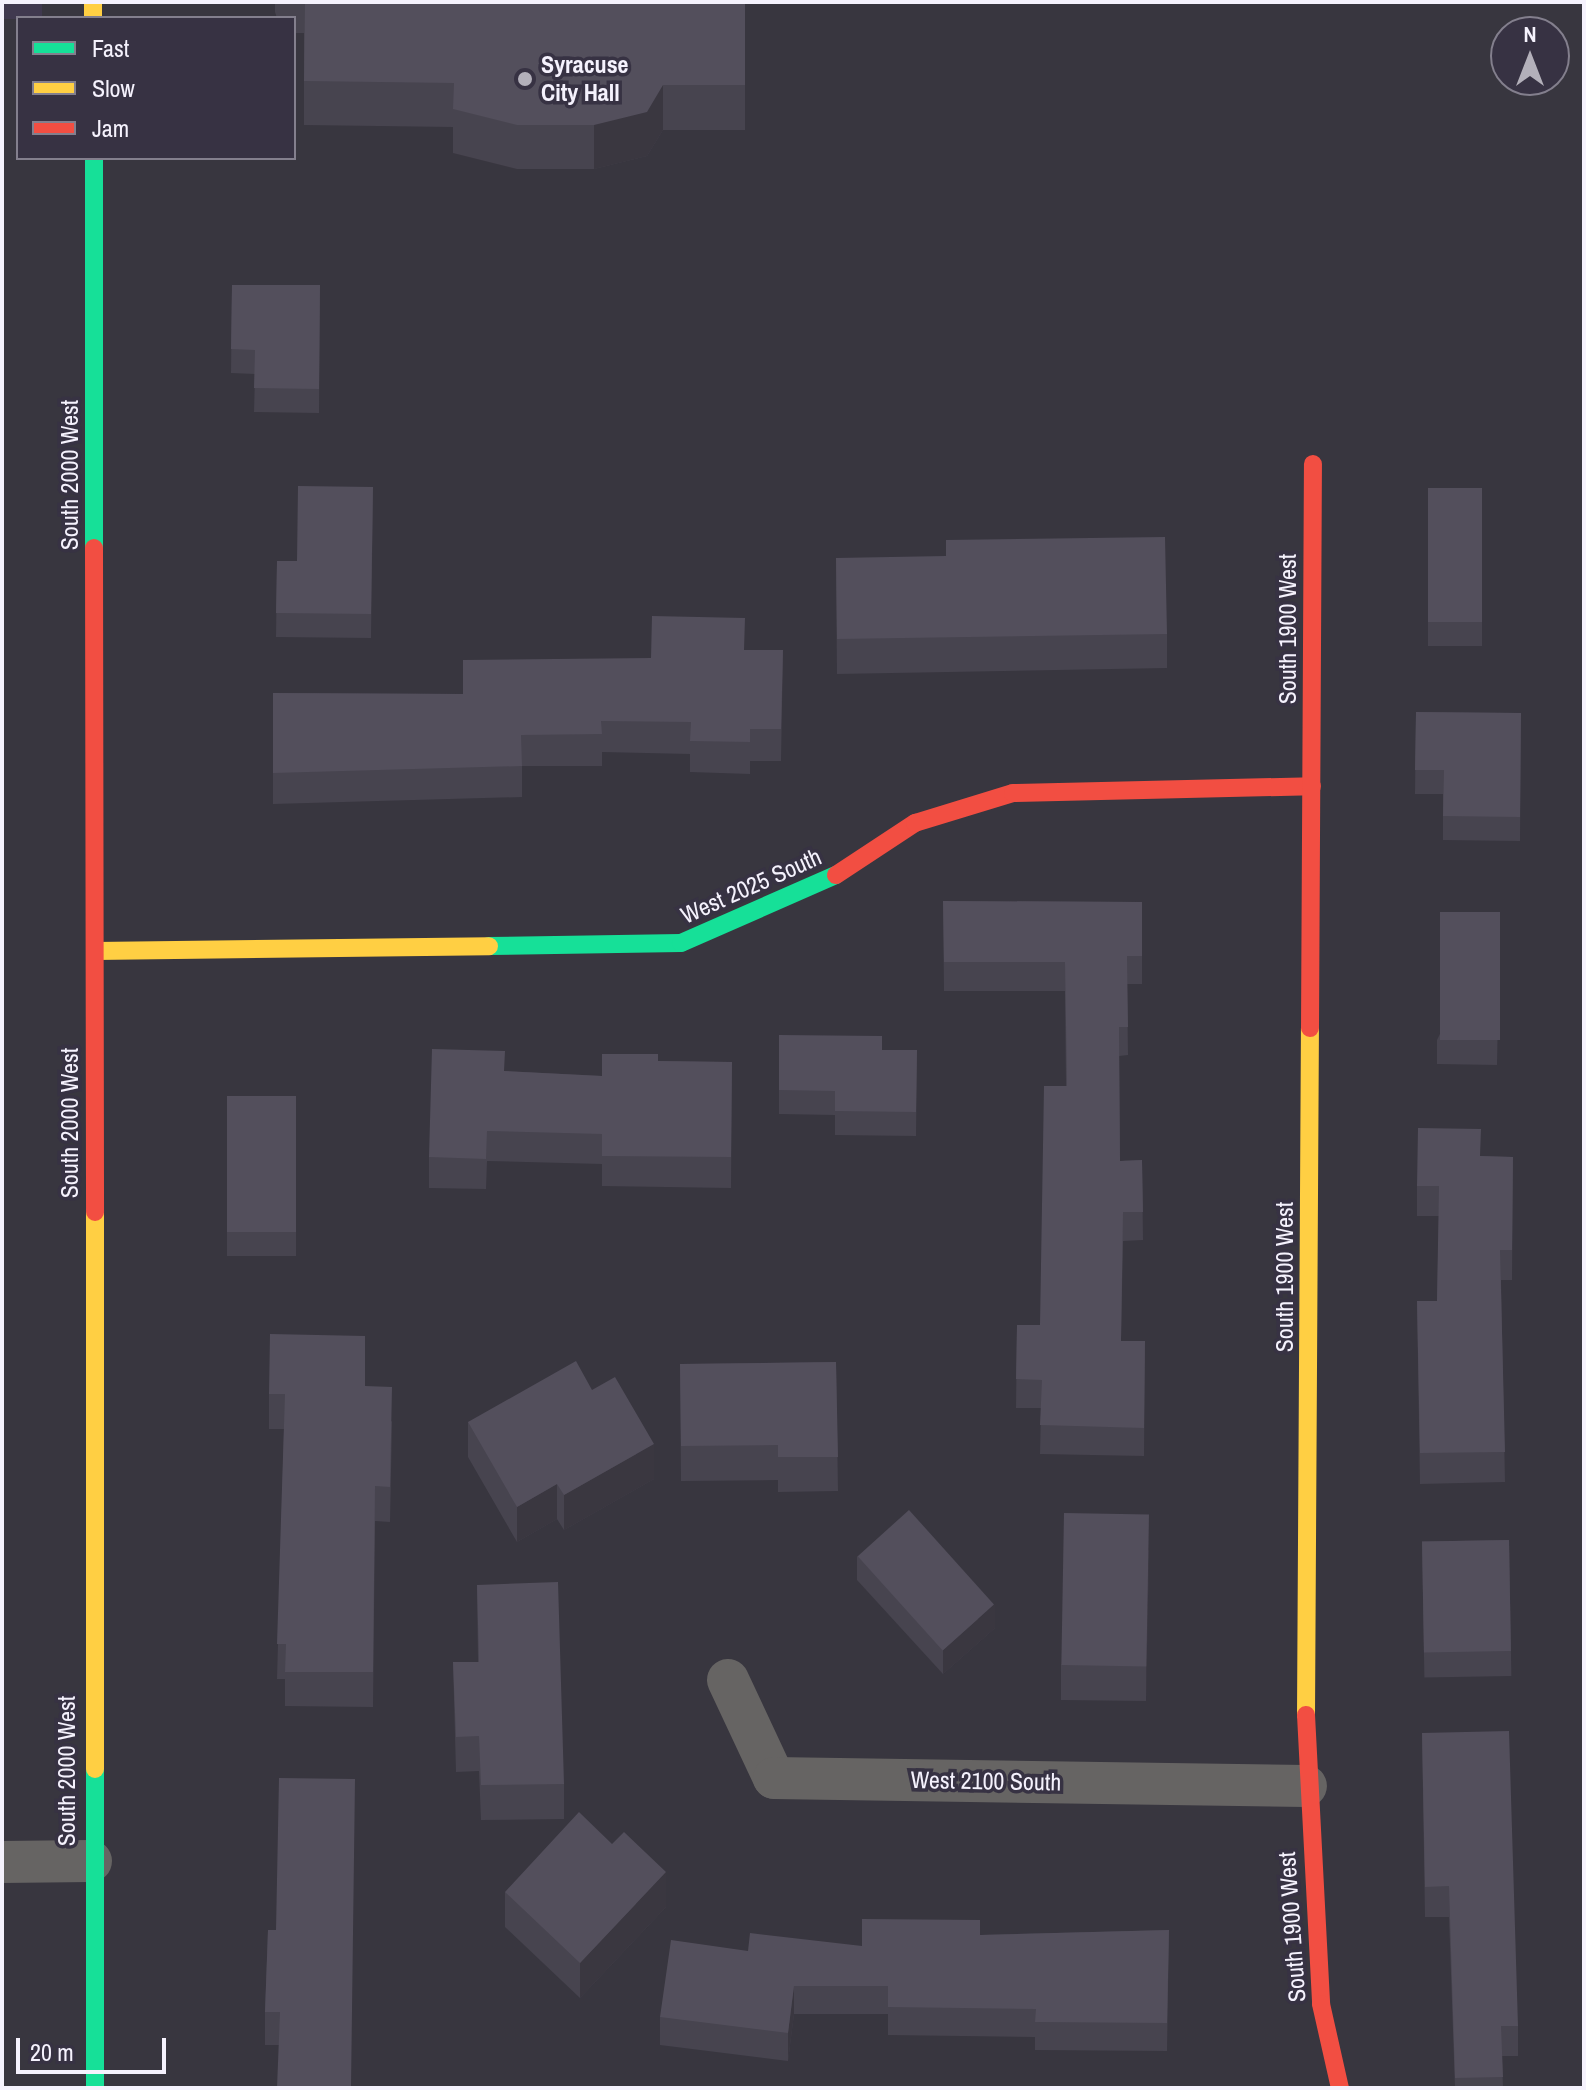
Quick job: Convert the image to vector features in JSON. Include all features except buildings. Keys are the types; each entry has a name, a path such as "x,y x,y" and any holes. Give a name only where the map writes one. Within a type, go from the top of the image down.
{"street":[{"name":"South 2000 West","path":"94,160 91,1861 95,2088"},
{"name":"South 1900 West","path":"1313,464 1306,1786 1321,2004 1340,2088"},
{"name":"West 2025 South","path":"95,951 681,943 816,888 915,823 1013,793 1312,786"},
{"name":"West 2100 South","path":"728,1680 774,1778 1306,1786"},
{"path":"2,1862 91,1861"}],"shaded area":[{"path":"2,2 42,2 42,16 2,19"}],"traffic: fast":[{"path":"94,160 94,548"},
{"path":"489,946 681,943 836,875"},
{"path":"95,1769 95,2088"}],"traffic: slow":[{"path":"93,2 93,16"},
{"path":"95,951 489,946"},
{"path":"1306,1715 1310,1028"},
{"path":"95,1212 95,1769"}],"traffic: jam":[{"path":"1310,1028 1313,464"},
{"path":"94,548 95,1212"},
{"path":"836,875 915,823 1013,793 1312,786"},
{"path":"1306,1715 1321,2004 1340,2088"}],"place":[{"name":"Syracuse City Hall","path":"525,79"}]}
